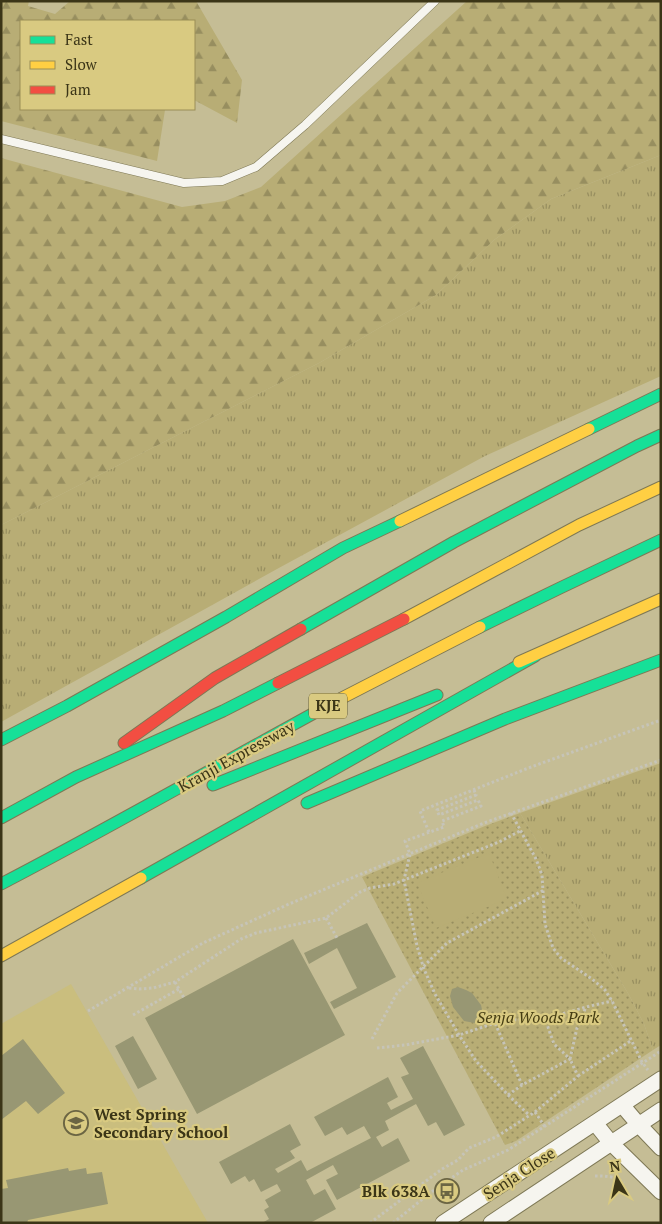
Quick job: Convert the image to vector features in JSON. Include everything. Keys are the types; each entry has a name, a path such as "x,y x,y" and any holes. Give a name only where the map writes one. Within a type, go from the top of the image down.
{"highway":[{"path":"1,740 67,706 226,617 343,548 661,394"},
{"path":"76,777 215,678 454,542 661,435"},
{"name":"KJE","path":"1,818 76,777 223,711 381,631 579,525 661,487"},
{"name":"Kranji Expressway","path":"1,884 109,827 262,741 418,659 581,576 661,540"},
{"path":"109,827 535,656 661,599"},
{"path":"1,956 188,853 535,656"},
{"path":"297,807 505,719 661,660"},
{"path":"188,853 269,819"}],"street":[{"name":"Senja Close","path":"443,1223 661,1079"},
{"path":"622,1105 661,1148"},
{"name":"Senja Close","path":"491,1223 661,1110"},
{"path":"595,1123 611,1143 661,1192"}],"lane":[{"path":"1,139 184,183 222,181 256,166 304,125 435,1"}],"path":[{"path":"430,832 420,810 661,720"},
{"path":"88,1011 203,943 289,904 511,812 661,760"},
{"path":"474,790 476,795 437,810 439,815 478,800 481,806 442,821 444,827 404,842 410,854 404,880 417,946 435,994 458,1035 476,1060 508,1096 529,1115"},
{"path":"511,812 536,859 542,875 545,924 553,948 561,958 592,979 604,990 612,1001 642,1062"},
{"path":"128,988 153,988 175,982 241,939 256,933 326,918 360,892 370,888 394,884 499,842 520,830"},
{"path":"372,1039 397,993 447,944 544,890"},
{"path":"326,918 337,938"},
{"path":"175,982 184,998"},
{"path":"133,1015 179,989"},
{"path":"377,1048 405,1046 458,1035 511,1020 545,1019 612,1001"},
{"path":"508,1096 522,1085 570,1059 586,1007"},
{"path":"484,1015 489,1016 495,1023 522,1085"},
{"path":"545,1019 554,1044 570,1059 578,1076"},
{"path":"370,1223 442,1169 458,1160 469,1148 496,1137 535,1112 578,1076 632,1040"},
{"path":"393,1223 430,1193 463,1170 508,1150 661,1050"},
{"path":"535,1112 545,1127"},
{"path":"590,1178 594,1176 613,1177 622,1180 629,1187"}],"shaded area":[{"name":"West Spring Secondary School","path":"71,984 208,1223 1,1223 1,1024"}],"green space":[{"path":"1,1 29,1 28,6 55,14 70,1 196,1 242,80 237,123 195,101 195,20 20,20 20,110 165,110 157,161 1,121"},
{"path":"467,1 661,1 661,155 551,199 494,240 436,295 319,363 1,525 1,158 182,207 225,201 261,187"},
{"path":"661,155 661,376 485,456 1,722 1,525 319,363 436,295 494,240 551,199"},
{"path":"661,763 661,1045 653,1050 644,1024 629,995 520,813"},
{"name":"Senja Woods Park","path":"520,813 629,995 644,1024 653,1050 516,1141 505,1145 362,877"},
{"path":"489,853 507,899 436,928 417,883"}],"building":[{"path":"367,923 396,977 334,1009 330,1002 357,988 337,948 309,964 304,953"},
{"path":"293,939 345,1035 197,1114 145,1018"},
{"path":"458,987 472,993 481,1005 484,1019 480,1024 464,1021 453,1007 450,996 452,989"},
{"path":"133,1036 157,1079 138,1089 115,1046"},
{"path":"23,1039 65,1093 38,1114 26,1101 1,1120 1,1056"},
{"path":"423,1046 465,1125 444,1136 436,1122 428,1126 416,1104 385,1121 389,1130 376,1137 382,1147 398,1138 410,1161 337,1200 326,1180 338,1174 333,1165 306,1180 314,1195 325,1189 336,1209 310,1223 262,1223 269,1219 264,1210 269,1207 265,1200 281,1191 277,1184 261,1192 254,1179 249,1182 245,1176 231,1184 219,1162 290,1124 301,1145 290,1151 295,1158 275,1169 278,1173 301,1160 307,1171 371,1138 364,1126 347,1135 342,1127 325,1136 314,1117 388,1077 398,1097 387,1103 391,1110 413,1099 401,1077 409,1074 400,1058"},
{"path":"68,1168 69,1171 86,1168 87,1174 102,1172 108,1204 28,1220 27,1223 1,1223 1,1189 8,1188 6,1180"}],"traffic: fast":[{"path":"589,429 661,394"},
{"path":"301,629 454,542 661,435"},
{"path":"1,740 67,706 226,617 343,548 400,521"},
{"path":"480,627 661,540"},
{"path":"141,878 535,656"},
{"path":"307,803 505,719 661,660"},
{"path":"1,818 76,777 223,711 278,683"},
{"path":"213,785 437,695"},
{"path":"1,884 340,699"}],"traffic: slow":[{"path":"400,521 589,429"},
{"path":"404,619 579,525 661,487"},
{"path":"519,662 661,599"},
{"path":"340,699 480,627"},
{"path":"1,956 141,878"}],"traffic: jam":[{"path":"278,683 404,619"},
{"path":"124,743 215,678 301,629"}],"place":[{"name":"West Spring Secondary School","path":"76,1123"},
{"name":"Blk 638A","path":"447,1191"}]}
